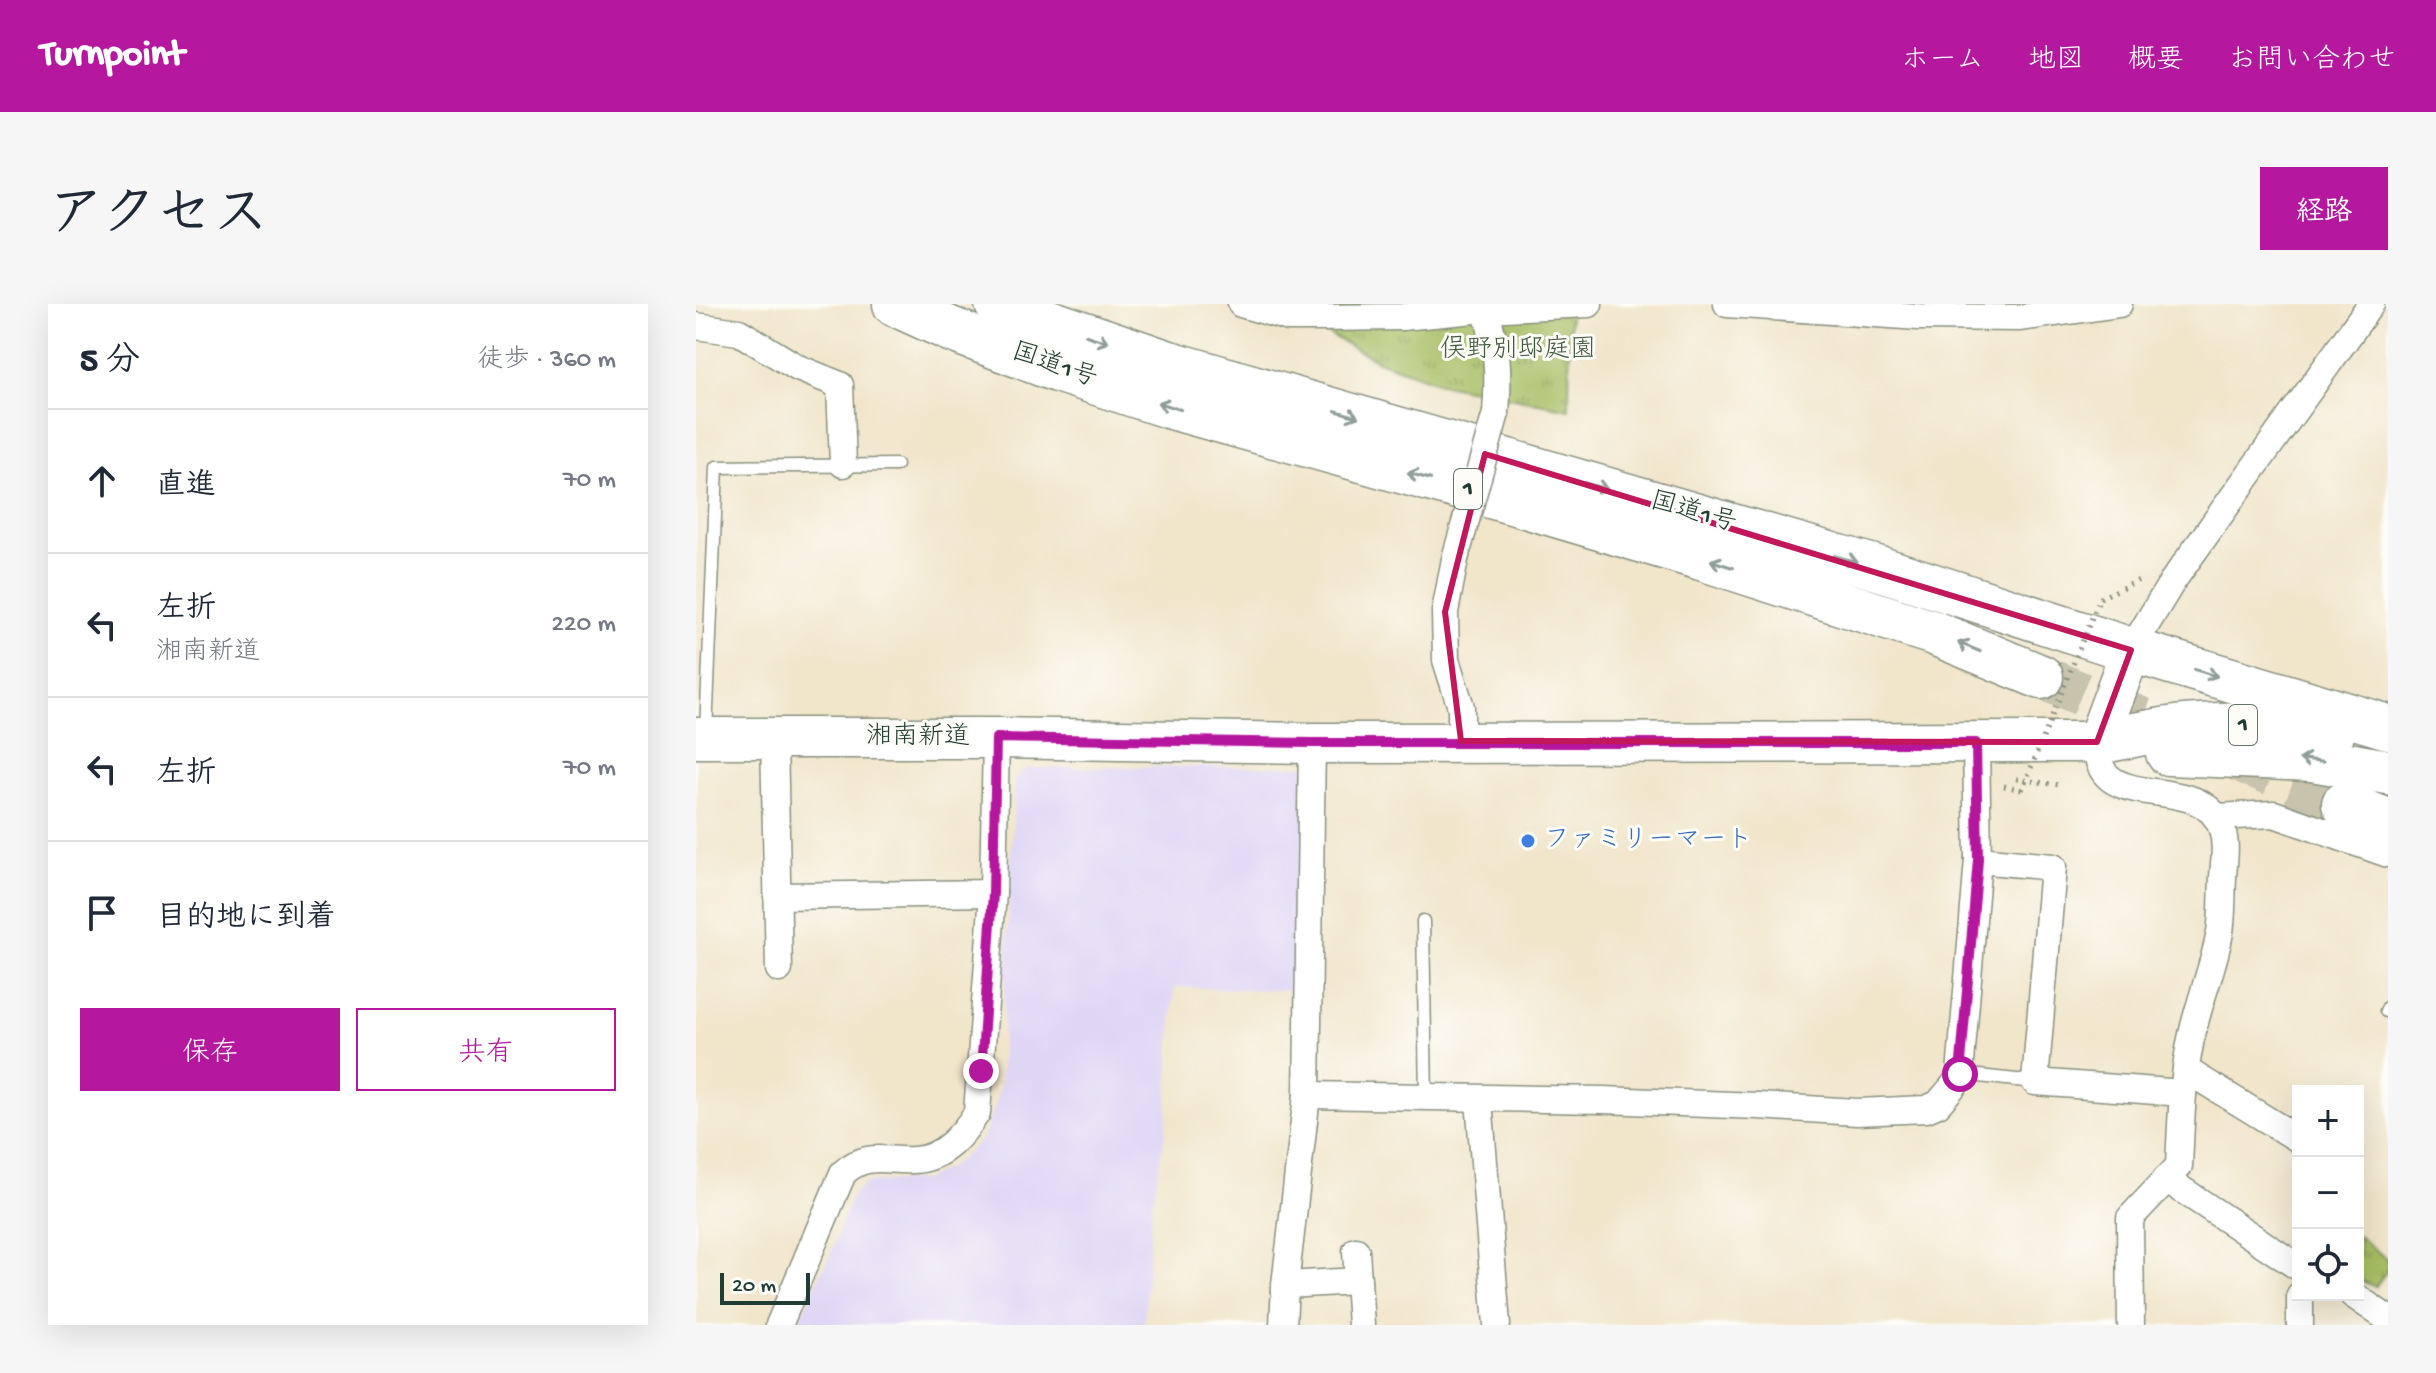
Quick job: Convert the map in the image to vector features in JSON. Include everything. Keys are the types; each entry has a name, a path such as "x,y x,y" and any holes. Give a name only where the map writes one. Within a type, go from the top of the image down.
{"highway":[{"name":"国道1号","path":"895,304 950,329 1057,370 1168,406 1701,558 1934,633 2041,677"},
{"name":"国道1号","path":"997,304 1169,363 1884,570 2131,650 2388,727"},
{"name":"1","path":"2097,742 2181,727 2279,725 2318,729 2388,743"},
{"name":"1","path":"2097,742 2181,755 2312,759 2388,772"},
{"path":"2344,804 2388,821"}],"main road":[{"path":"2097,742 2131,650"},
{"name":"湘南新道","path":"701,738 996,738 1312,743 2097,742"}],"street":[{"path":"1241,304 1289,318 1402,317 1502,307 1589,304"},
{"path":"1727,304 1919,317 2020,318 2119,304"},
{"path":"2131,650 2172,582 2371,304"},
{"path":"1461,741 1461,707 1446,660 1445,612 1455,559 1496,413 1499,374 1493,332 1502,307"},
{"path":"696,326 739,332 798,368 840,385 843,464"},
{"path":"779,1325 843,1173 854,1163 871,1159 918,1161 941,1152 962,1135 977,1113 993,893 996,738"},
{"path":"774,739 779,969"},
{"path":"2097,742 2096,757 2100,770 2110,780 2124,786 2194,799 2217,817 2225,844 2221,929 2190,1043 2179,1166 2130,1218 2131,1325"},
{"path":"1283,1325 1307,1095 1312,743"},
{"path":"1307,1095 1634,1101 1857,1112 1926,1109 1938,1104 1960,1074 1978,860 1976,743"},
{"path":"2217,817 2274,814 2388,854"},
{"path":"1978,860 2053,867 2035,1082 2185,1082 2292,1136"},
{"path":"777,896 993,893"},
{"path":"1479,1100 1497,1325"},
{"path":"2166,1179 2292,1263"},
{"path":"1356,1251 1361,1325"},
{"path":"1285,1285 1358,1281"},
{"path":"2300,1301 2300,1325"},
{"path":"2362,1301 2388,1319"}],"lane":[{"path":"701,738 717,467 896,465"},
{"path":"1423,921 1426,1098"},
{"path":"1960,1074 2035,1082"}],"path":[{"path":"1991,783 2022,790 2100,598 2141,579"},
{"path":"2008,778 2059,785"}],"highlighted area":[{"path":"1485,454 2131,650 2097,742 1461,741 1445,612"}],"shaded area":[{"path":"1307,766 1302,991 1174,987 1166,1130 1152,1203 1144,1325 797,1325 833,1247 851,1197 864,1183 924,1180 952,1166 982,1139 994,1110 1000,1085 1015,779 1026,768"}],"green space":[{"name":"俣野別邸庭園","path":"1273,304 1570,304 1569,409 1443,384 1378,361"},
{"path":"2364,1241 2388,1260 2388,1269 2375,1287 2364,1282"}],"tunnel":[{"path":"2041,677 2146,721"},
{"path":"2232,757 2344,804"}],"place":[{"name":"ファミリーマート","path":"1528,841"}],"route":[{"path":"981,1071 993,893 996,738 1312,743 1976,743 1978,860 1960,1074"}]}
